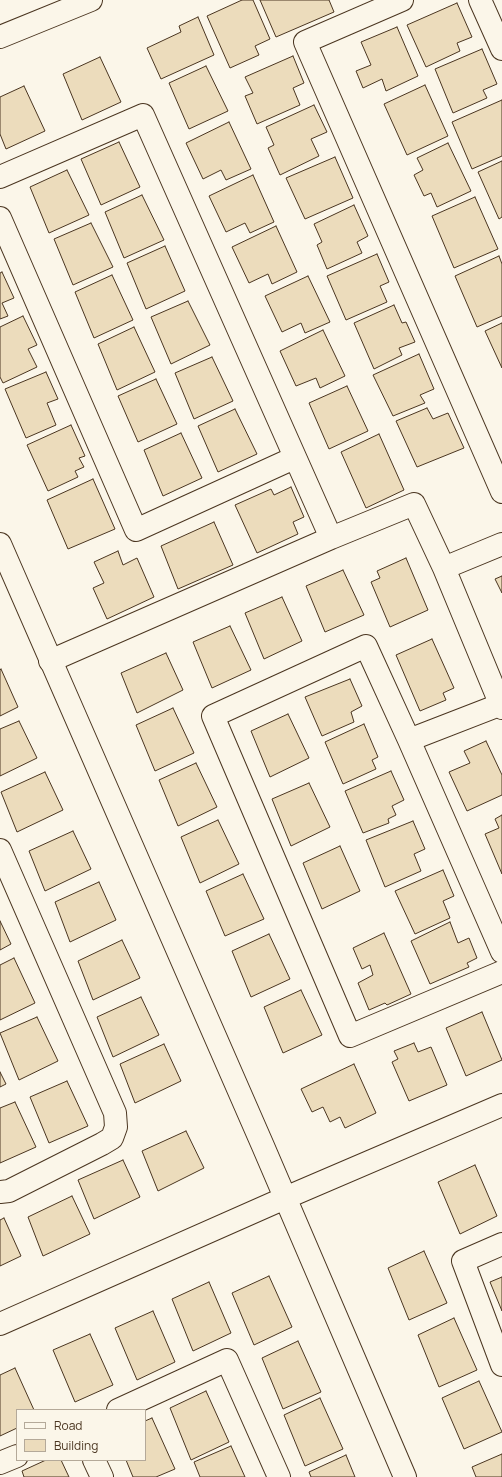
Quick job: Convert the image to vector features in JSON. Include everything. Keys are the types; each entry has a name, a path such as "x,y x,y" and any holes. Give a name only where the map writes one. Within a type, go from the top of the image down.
{"street":[{"path":"0,37 91,0"},
{"path":"402,0 305,42 502,492"},
{"path":"480,0 502,49"},
{"path":"0,177 143,115 294,458 331,538"},
{"path":"0,218 136,530 294,458"},
{"path":"50,661 331,538 414,504 444,568 502,705 409,740"},
{"path":"0,544 405,1477"},
{"path":"444,568 502,544"},
{"path":"502,952 366,646 214,716 350,1036 502,972"},
{"path":"0,850 115,1113 116,1127 112,1138 102,1144 9,1191 0,1192"},
{"path":"0,1324 285,1198 502,1105"},
{"path":"502,1244 464,1261 502,1365"},
{"path":"120,1409 227,1360 279,1477"},
{"path":"0,1463 16,1456"},
{"path":"94,1461 102,1477"}],"building":[{"path":"242,0 253,0 270,39 255,46 259,55 230,68 207,16"},
{"path":"260,0 329,0 334,12 276,37"},
{"path":"457,3 472,37 457,43 460,51 426,67 407,25"},
{"path":"198,17 214,55 161,79 147,48 181,32 179,26"},
{"path":"397,27 418,76 386,91 382,79 363,88 356,71 371,65 361,42"},
{"path":"482,49 497,84 483,90 487,98 453,113 435,69"},
{"path":"293,56 304,83 293,88 300,105 257,124 245,96 253,93 245,77"},
{"path":"100,57 121,102 82,120 63,74"},
{"path":"206,66 228,111 189,129 169,83"},
{"path":"425,85 448,136 407,155 384,104"},
{"path":"24,86 45,131 6,149 0,134 0,97"},
{"path":"502,100 502,156 472,169 452,122"},
{"path":"314,105 327,132 311,139 319,156 280,175 268,148 274,145 266,127"},
{"path":"229,122 251,169 226,180 221,170 203,179 186,143"},
{"path":"119,142 140,187 101,205 81,159"},
{"path":"448,143 471,191 437,207 431,193 424,196 414,175 423,170 417,158"},
{"path":"335,157 353,198 305,219 286,178"},
{"path":"502,161 502,217 499,219 478,172"},
{"path":"67,170 89,215 49,233 30,187"},
{"path":"253,175 274,222 250,233 245,223 226,232 209,196"},
{"path":"142,195 164,240 124,258 105,212"},
{"path":"475,197 498,249 454,268 432,216"},
{"path":"354,205 368,236 357,242 362,253 327,269 317,245 322,242 314,224"},
{"path":"91,223 113,267 73,285 54,239"},
{"path":"276,226 297,272 272,284 268,274 249,283 232,247"},
{"path":"165,246 185,291 146,309 127,263"},
{"path":"377,254 389,282 380,286 387,302 346,320 327,276"},
{"path":"499,256 502,264 502,316 477,327 455,276"},
{"path":"2,272 14,298 2,303 8,316 0,319 0,273"},
{"path":"112,275 133,320 94,338 75,292"},
{"path":"308,276 330,322 305,333 301,323 282,332 265,296"},
{"path":"188,301 210,345 171,364 151,317"},
{"path":"394,305 402,323 406,322 415,342 399,348 402,355 374,369 354,323"},
{"path":"23,316 37,345 28,349 37,367 3,383 0,377 0,327"},
{"path":"502,323 502,368 485,331"},
{"path":"134,327 155,372 117,390 98,344"},
{"path":"323,330 345,376 320,388 316,378 296,386 280,351"},
{"path":"419,354 434,389 420,395 425,403 393,416 373,375"},
{"path":"212,357 233,401 194,419 175,373"},
{"path":"46,372 58,399 47,403 56,425 26,438 5,389"},
{"path":"156,379 177,424 138,442 118,396"},
{"path":"347,386 368,431 329,449 309,403"},
{"path":"427,408 433,419 448,413 464,448 417,467 396,421"},
{"path":"235,409 257,454 218,472 198,426"},
{"path":"71,425 85,456 79,458 84,467 75,471 78,477 48,491 27,445"},
{"path":"181,433 202,478 163,496 144,450"},
{"path":"379,434 404,490 366,508 341,452"},
{"path":"93,479 115,529 68,549 47,500"},
{"path":"291,487 304,517 293,522 298,534 257,553 235,505 271,489 274,495"},
{"path":"214,522 233,565 178,589 161,546"},
{"path":"118,551 123,565 137,558 154,597 107,619 93,588 104,583 94,562"},
{"path":"406,558 428,610 390,627 371,582 380,578 377,571"},
{"path":"343,570 364,615 325,632 306,586"},
{"path":"502,576 502,593 495,579"},
{"path":"282,597 302,641 264,659 245,613"},
{"path":"230,626 251,670 212,688 193,642"},
{"path":"432,639 454,688 443,693 446,700 420,711 396,655"},
{"path":"166,653 183,690 137,713 121,673"},
{"path":"1,669 18,707 0,716 0,670"},
{"path":"350,679 362,706 351,712 354,722 322,736 305,697"},
{"path":"173,708 194,753 155,771 136,725"},
{"path":"288,714 309,758 270,777 251,731"},
{"path":"19,721 37,758 0,776 0,729"},
{"path":"364,724 378,757 372,760 376,769 343,784 325,742"},
{"path":"486,741 502,775 502,795 467,811 449,772 470,763 464,751"},
{"path":"196,763 217,807 178,826 159,780"},
{"path":"391,771 404,800 392,806 396,815 388,819 389,823 363,833 345,791"},
{"path":"45,772 63,810 17,832 1,792"},
{"path":"309,783 330,827 291,846 272,799"},
{"path":"502,815 502,874 485,834 499,828 495,819"},
{"path":"218,820 239,864 200,883 181,837"},
{"path":"413,821 425,849 414,854 421,871 385,887 366,840"},
{"path":"73,831 91,869 45,891 29,851"},
{"path":"340,846 360,891 322,909 303,863"},
{"path":"443,870 454,896 443,901 450,918 415,934 395,891"},
{"path":"243,874 264,919 225,936 206,891"},
{"path":"99,882 116,920 70,942 55,902"},
{"path":"0,921 11,944 0,950"},
{"path":"450,922 458,943 469,938 477,958 467,963 469,967 430,984 411,941"},
{"path":"384,933 411,994 387,1005 385,1003 369,1010 358,983 373,975 370,965 362,969 353,948"},
{"path":"269,934 290,979 251,997 232,951"},
{"path":"122,940 140,978 93,1000 78,961"},
{"path":"14,958 35,1003 0,1020 0,965"},
{"path":"301,990 322,1035 283,1053 264,1007"},
{"path":"141,997 159,1035 113,1057 97,1017"},
{"path":"482,1012 502,1060 466,1076 446,1028"},
{"path":"37,1017 58,1061 19,1080 0,1033"},
{"path":"414,1043 418,1052 431,1047 447,1085 409,1101 392,1062 398,1059 394,1051"},
{"path":"164,1044 181,1081 135,1103 120,1064"},
{"path":"354,1064 376,1113 345,1128 340,1117 330,1122 323,1107 312,1112 301,1089"},
{"path":"0,1072 6,1084 0,1087"},
{"path":"67,1081 88,1126 49,1143 30,1097"},
{"path":"15,1102 36,1147 0,1163 0,1108"},
{"path":"186,1131 204,1168 158,1191 142,1151"},
{"path":"123,1160 140,1197 94,1219 78,1180"},
{"path":"475,1165 497,1216 460,1234 438,1182"},
{"path":"72,1196 90,1234 43,1256 28,1217"},
{"path":"4,1218 21,1256 0,1266 0,1220"},
{"path":"424,1251 447,1303 409,1320 388,1268"},
{"path":"269,1276 292,1327 254,1345 232,1293"},
{"path":"502,1277 502,1311 490,1282"},
{"path":"209,1282 231,1333 193,1351 172,1299"},
{"path":"153,1311 175,1362 137,1380 115,1328"},
{"path":"454,1318 477,1370 439,1387 418,1335"},
{"path":"90,1334 113,1385 75,1402 53,1350"},
{"path":"298,1341 321,1392 283,1409 262,1358"},
{"path":"15,1368 34,1409 16,1409 16,1428 0,1436 0,1375"},
{"path":"479,1381 502,1432 464,1449 442,1398"},
{"path":"206,1391 229,1442 191,1460 170,1408"},
{"path":"320,1398 343,1449 305,1466 284,1415"},
{"path":"152,1418 175,1469 156,1477 133,1477 126,1461 146,1461 146,1421"},
{"path":"231,1446 245,1477 200,1477 194,1462"},
{"path":"502,1454 502,1477 476,1477 472,1467"},
{"path":"346,1455 355,1477 311,1477 309,1472"},
{"path":"44,1461 61,1461 69,1477 24,1477 22,1471"}]}
